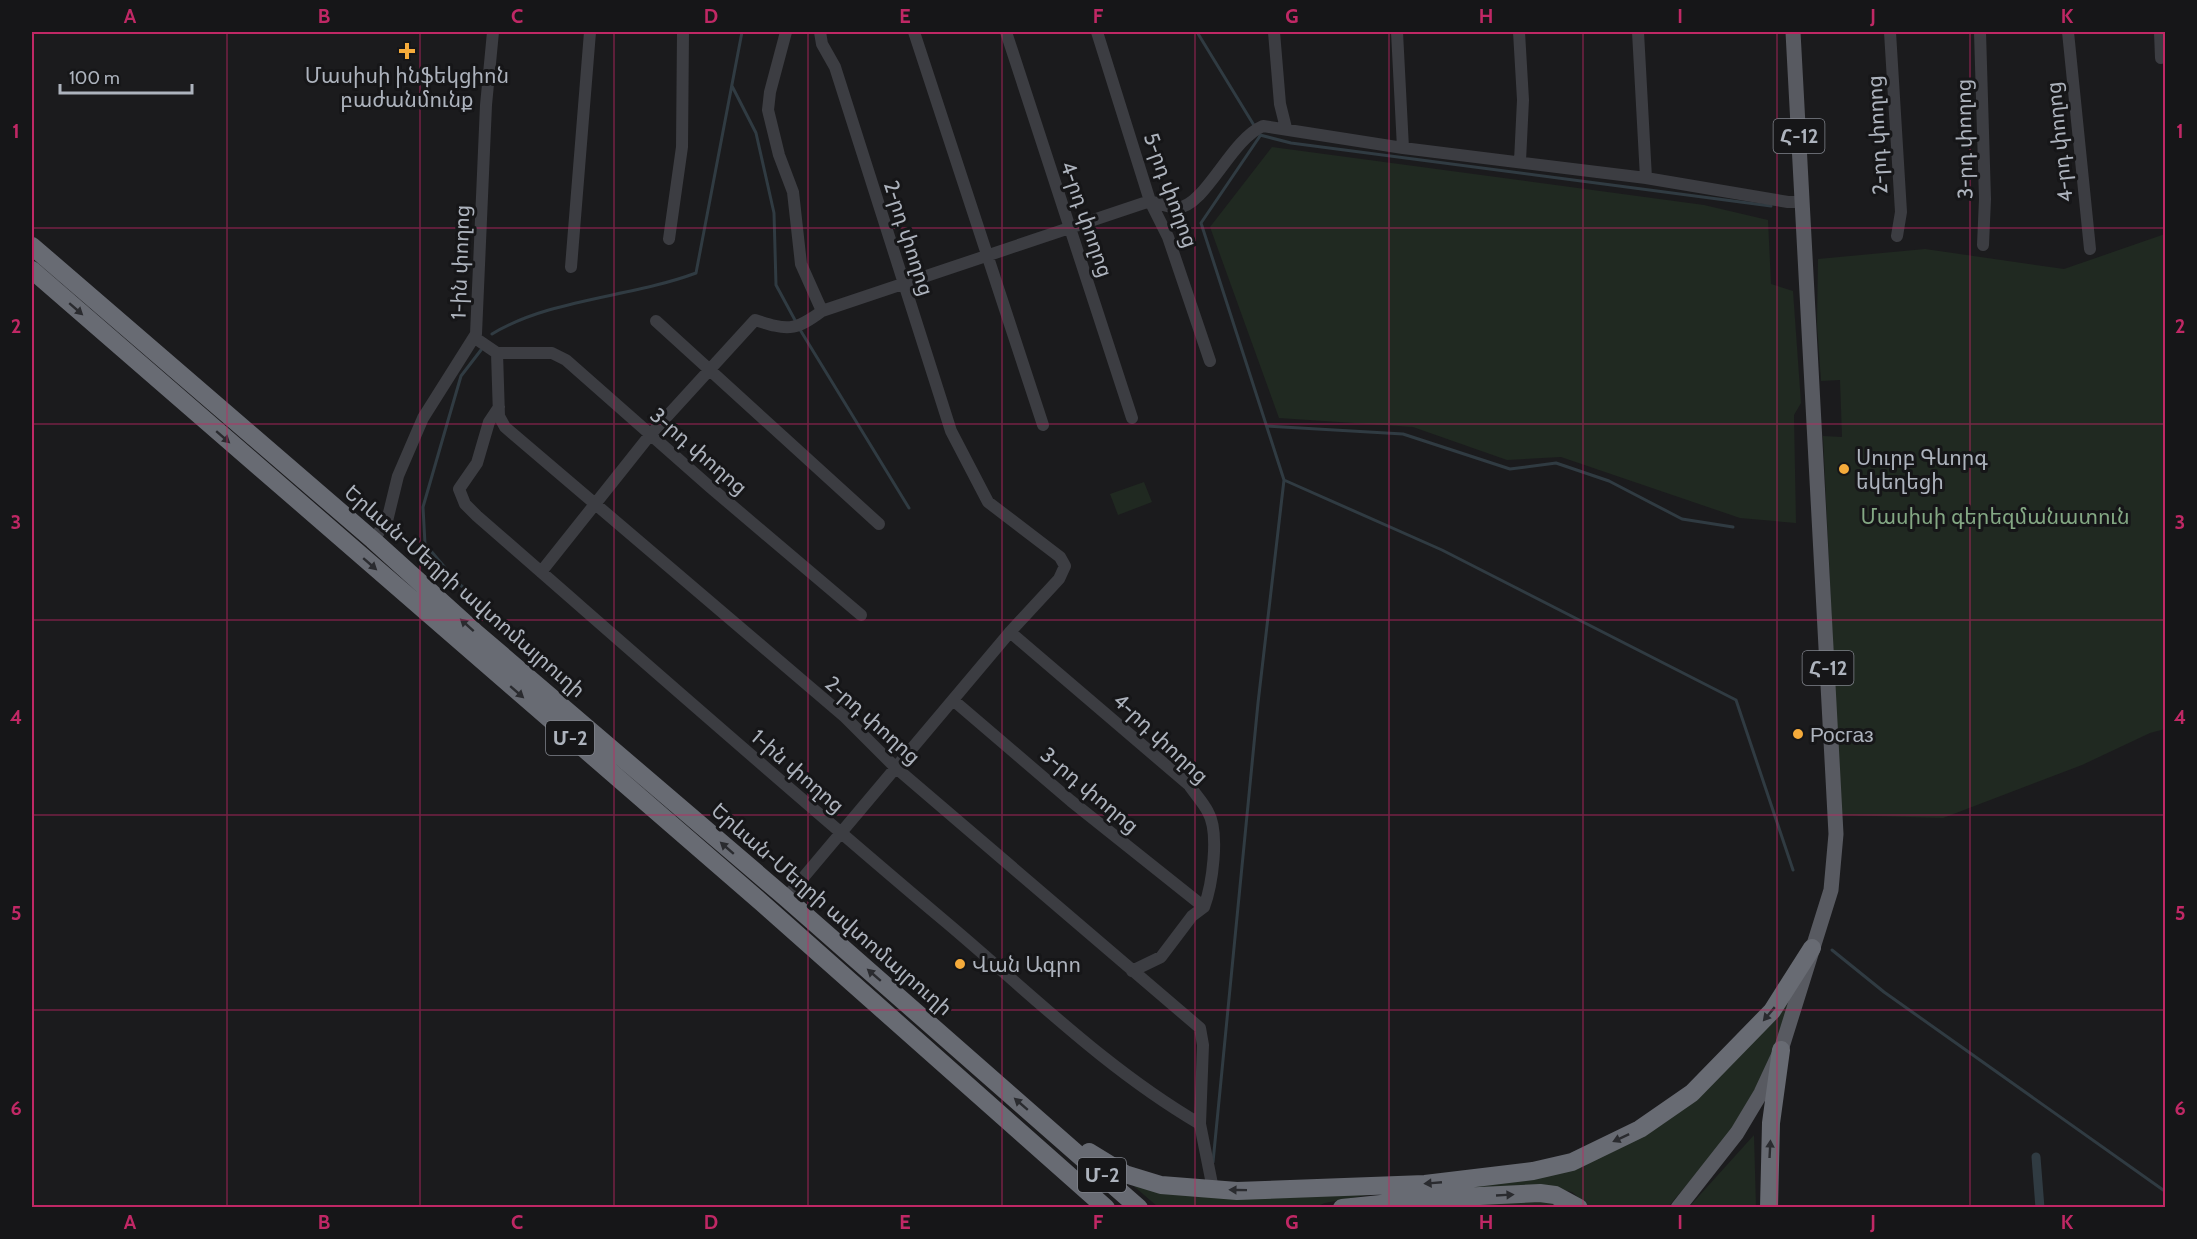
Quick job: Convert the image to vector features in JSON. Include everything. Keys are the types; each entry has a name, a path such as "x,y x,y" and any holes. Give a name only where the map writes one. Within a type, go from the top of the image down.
{"highway":[{"name":"Երևան-Մեղրի ավտոմայրուղի","path":"32,246 373,540 475,632 786,898 1139,1208"},
{"name":"Երևան-Մեղրի ավտոմայրուղի","path":"32,270 771,911 1106,1208"},
{"path":"1065,1142 1084,1149 1125,1174 1161,1185 1237,1191 1425,1184 1533,1171 1572,1161 1640,1129 1692,1093 1772,1011 1812,948"},
{"path":"1769,1208 1771,1123 1781,1050"},
{"path":"1342,1208 1439,1198 1540,1193 1555,1195 1579,1208"}],"main road":[{"name":"Հ-12","path":"1678,1208 1737,1133 1761,1093 1781,1050 1831,890 1836,834 1793,32"}],"street":[{"name":"1-ին փողոց","path":"373,540 387,521 398,476 423,418 475,338 486,105 493,32"},
{"path":"571,267 590,32"},
{"path":"669,239 682,138 683,32"},
{"path":"786,32 770,92 768,110 779,155 793,192 801,264 822,311"},
{"name":"2-րդ փողոց","path":"820,32 822,44 835,67 951,431 988,502 1060,557 1065,566 1059,579 1010,632"},
{"path":"914,32 1043,425"},
{"name":"4-րդ փողոց","path":"1006,32 1068,229 1132,418"},
{"name":"5-րդ փողոց","path":"1097,32 1150,201 1168,237 1210,361"},
{"path":"1274,32 1280,104 1286,128"},
{"path":"1397,32 1403,148"},
{"path":"1519,32 1523,100 1520,161"},
{"path":"1638,32 1646,177"},
{"name":"2-րդ փողոց","path":"1890,32 1901,212 1897,236"},
{"name":"3-րդ փողոց","path":"1980,32 1985,199 1983,245"},
{"name":"4-րդ փողոց","path":"2068,32 2090,249"},
{"path":"2160,32 2161,58"},
{"path":"541,572 650,435 699,378 710,371 755,320 790,329 804,325 822,311 1150,201 1175,208 1187,206 1213,179 1239,142 1258,128 1286,128 1403,148 1646,177 1788,202 1803,202"},
{"path":"656,321 879,524"},
{"path":"475,338 497,353"},
{"name":"2-րդ փողոց","path":"497,353 499,407 504,428 845,717 895,767 1200,1028 1203,1045 1200,1124"},
{"name":"3-րդ փողոց","path":"497,353 552,353 566,360 650,435 861,615"},
{"name":"1-ին փողոց","path":"499,407 489,422 477,463 459,489 465,504 841,835 1121,1072 1153,1096 1200,1124"},
{"path":"786,898 1010,632"},
{"name":"4-րդ փողոց","path":"1010,632 1189,785 1209,813 1213,825 1212,885 1204,908"},
{"name":"3-րդ փողոց","path":"953,700 1071,801 1204,908"},
{"path":"1132,971 1161,957 1192,916 1204,908"},
{"path":"1200,1124 1213,1189"}],"green space":[{"path":"1272,147 1704,205 1768,220 1771,284 1793,291 1801,403 1794,415 1796,523 1740,518 1561,457 1507,460 1413,427 1279,418 1210,227"},
{"name":"Մասիսի գերեզմանատուն","path":"2165,234 2165,729 2150,733 2082,765 1943,818 1841,815 1823,436 1842,437 1840,380 1821,381 1817,324 1818,259 1925,249 2064,269"},
{"path":"1144,482 1152,502 1118,515 1110,494"},
{"path":"1796,987 1771,1066 1736,1127 1668,1207 1590,1207 1572,1192 1540,1186 1383,1192 1315,1207 1158,1207 1122,1176 1160,1188 1424,1184 1577,1159 1691,1100 1775,1021"},
{"path":"1754,1135 1756,1207 1689,1207"},
{"path":"1539,1200 1565,1208 1377,1208"}],"waterway":[{"path":"492,334 539,313 645,288 696,273 742,32"},
{"path":"1197,32 1255,127"},
{"path":"732,86 756,133 774,213 776,285 796,322"},
{"path":"1260,135 1291,143 1771,206"},
{"path":"1260,136 1201,223 1284,480 1442,550 1736,700 1793,870"},
{"path":"799,328 909,508"},
{"path":"481,350 461,376 423,507 425,544 458,583 530,644 554,673"},
{"path":"1267,426 1403,434 1510,469 1556,463 1609,481 1682,519 1733,527"},
{"path":"1213,1162 1258,703 1284,480"},
{"path":"1832,950 1884,992 2166,1192"},
{"path":"2036,1157 2040,1208"}],"place":[{"name":"Մասիսի ինֆեկցիոն բաժանմունք","path":"407,51"},
{"name":"Սուրբ Գևորգ եկեղեցի","path":"1844,469"},
{"name":"Росгаз","path":"1798,734"},
{"name":"Վան Ագրո","path":"960,964"}]}
